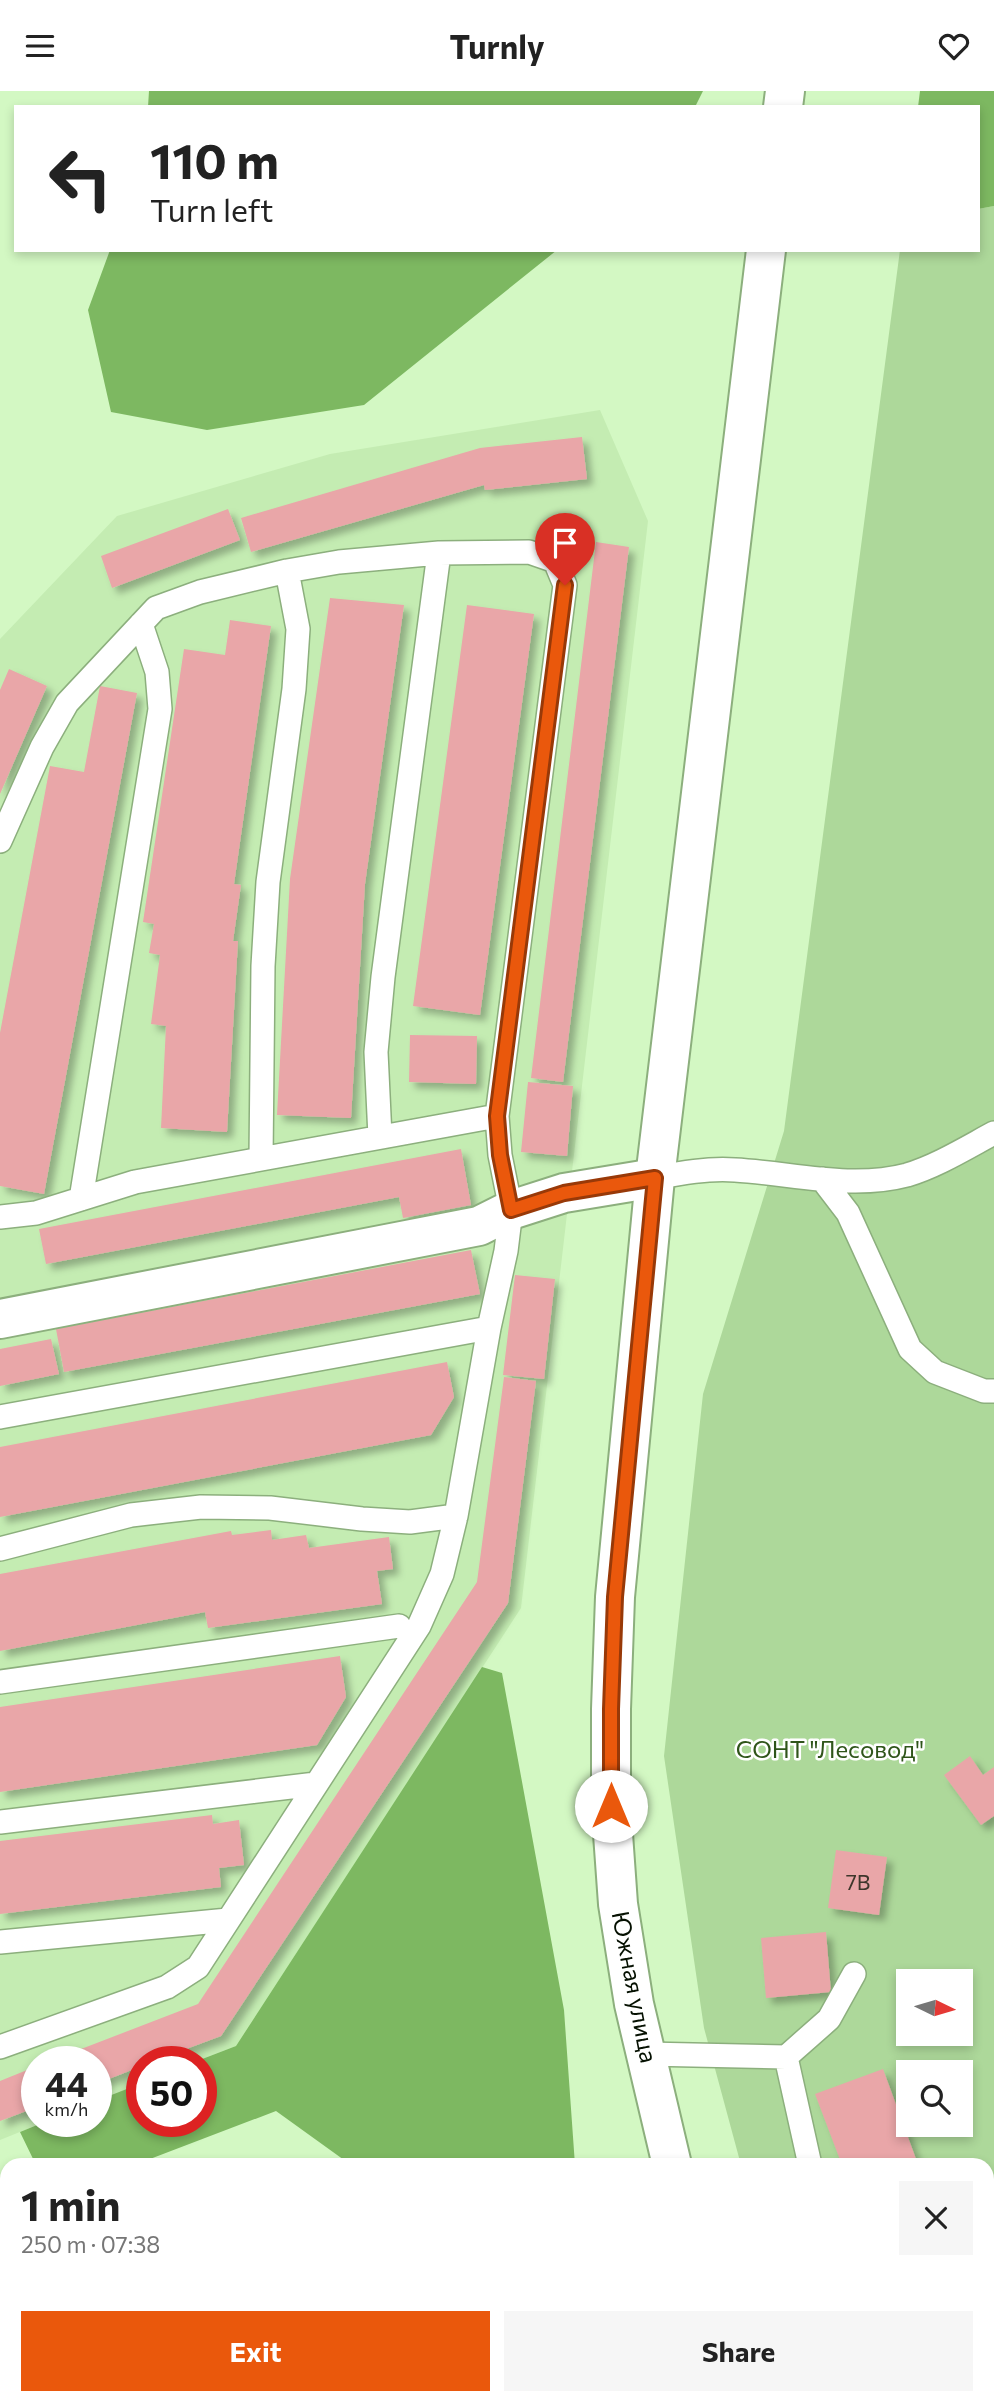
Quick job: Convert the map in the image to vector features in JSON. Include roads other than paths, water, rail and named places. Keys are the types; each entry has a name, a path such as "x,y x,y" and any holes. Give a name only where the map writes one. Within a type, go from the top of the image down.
{"main road":[{"name":"Южная улица","path":"670,2158 634,2004 618,1904 611,1806 615,1597 655,1178 766,252"},
{"path":"0,1319 478,1226 511,1210 564,1193 655,1178"}],"lane":[{"path":"0,841 42,747 67,703 156,608 200,592 287,571 339,562 439,553 529,552 555,561 565,585 497,1116 500,1155 511,1210 506,1251 489,1328 456,1516 442,1574 419,1626 198,1967 167,1987 0,2047"},
{"path":"380,1137 376,1052 383,977 439,553"},
{"path":"261,1160 263,966 268,882 294,689 298,629 287,571"},
{"path":"81,1199 160,709 157,672 141,624"},
{"path":"0,1217 36,1213 135,1182 497,1116"},
{"path":"655,1178 703,1170 733,1170 822,1179 875,1180 907,1175 939,1162 994,1133"},
{"path":"822,1179 848,1213 910,1349 935,1372 984,1391 994,1391"},
{"path":"0,1417 489,1328"},
{"path":"0,1549 131,1515 201,1507 271,1508 362,1519 410,1521 456,1516"},
{"path":"0,1682 400,1626"},
{"path":"0,1822 316,1784"},
{"path":"0,1941 228,1920"},
{"path":"646,2054 786,2057 829,2019 854,1974"},
{"path":"786,2057 808,2158"}],"park label":[{"name":"СОНТ \"Лесовод\"","path":"830,1750"}]}
